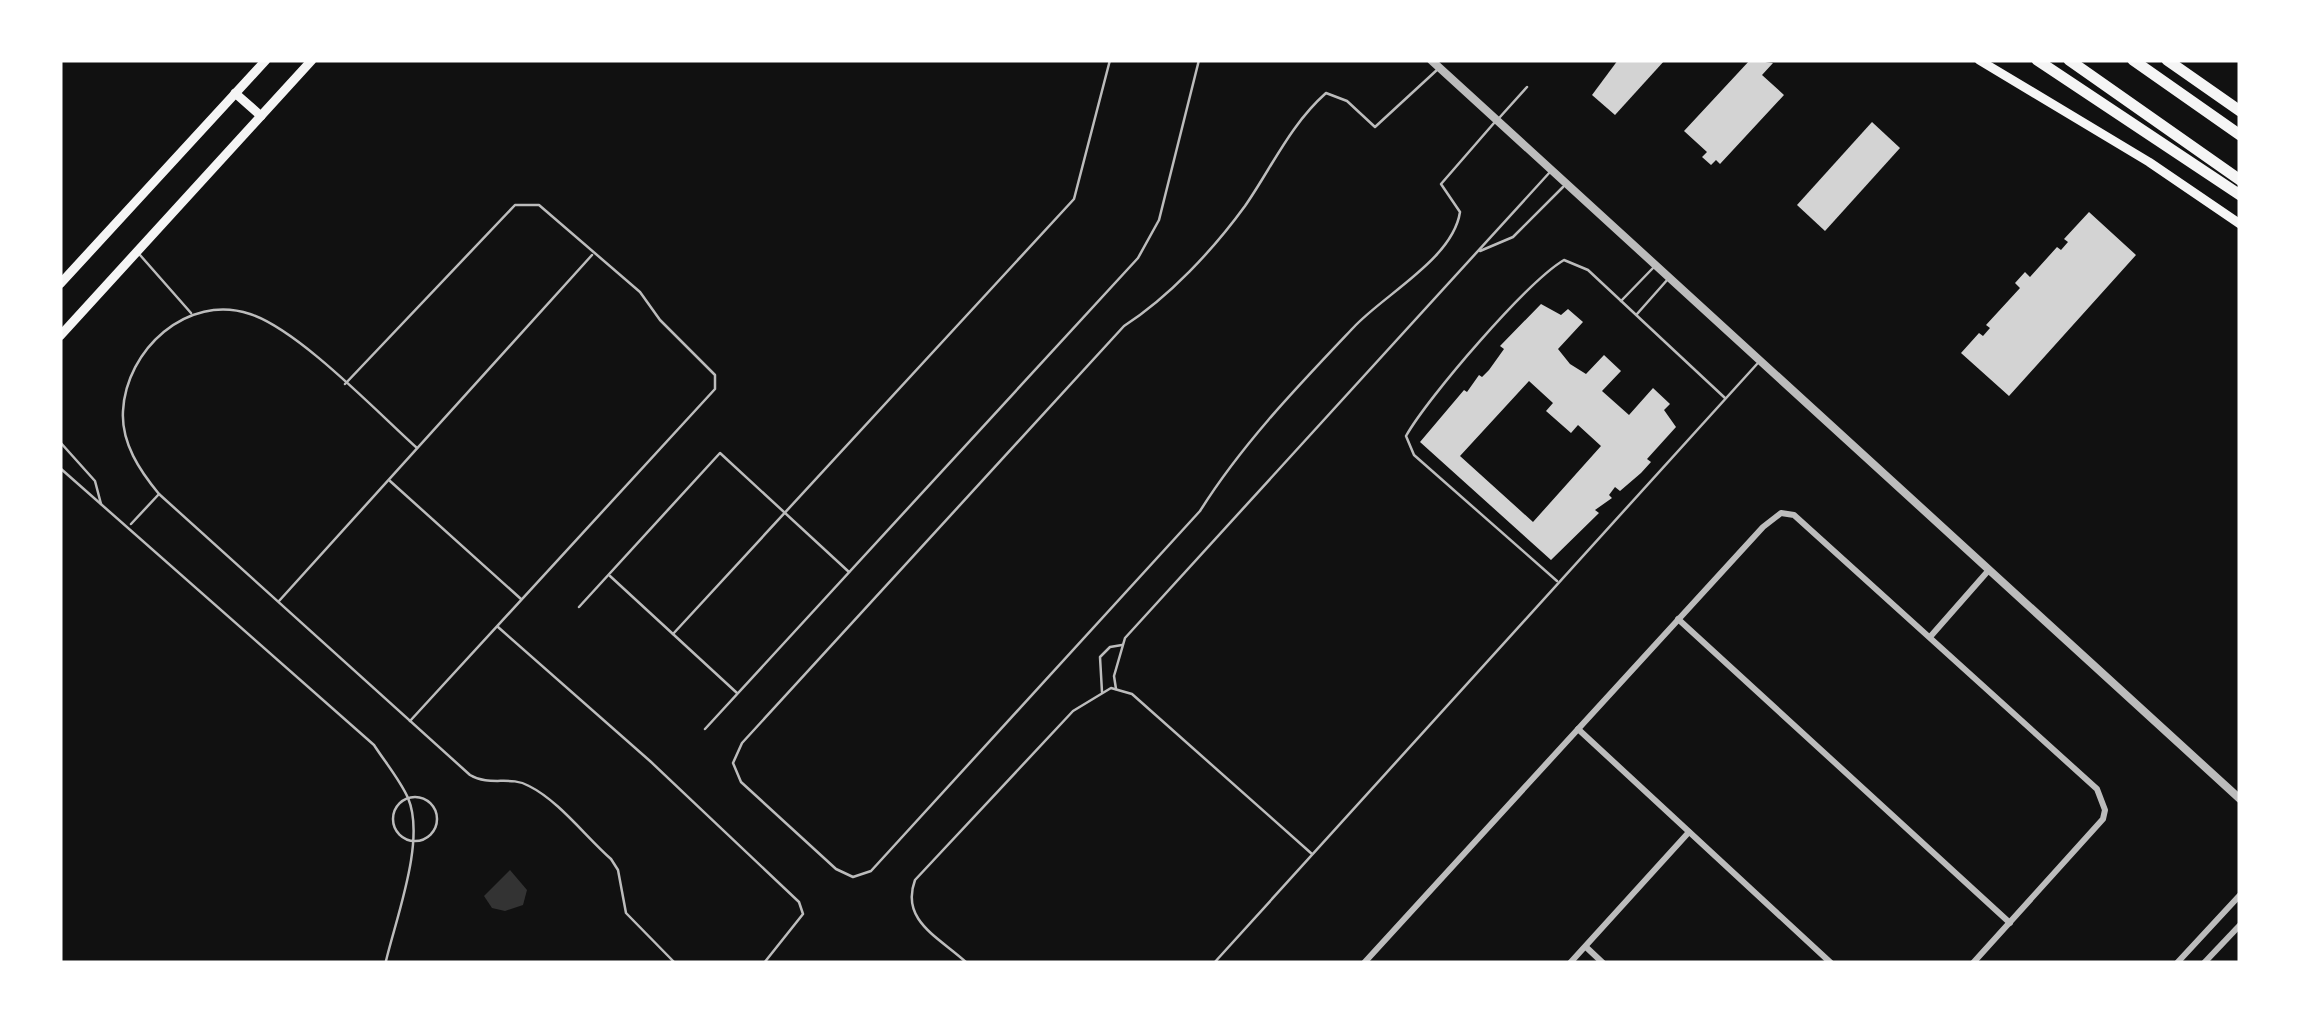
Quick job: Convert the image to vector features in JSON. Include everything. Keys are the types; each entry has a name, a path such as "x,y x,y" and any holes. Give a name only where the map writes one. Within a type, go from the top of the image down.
{"highway":[{"path":"2037,60 2240,196"},
{"path":"2069,60 2240,180"},
{"path":"2133,60 2240,135"},
{"path":"2166,60 2240,111"}],"main road":[{"path":"60,284 266,60"},
{"path":"60,336 312,60"},
{"path":"1979,60 2149,162 2240,224"},
{"path":"235,93 261,116"}],"street":[{"path":"1431,60 1758,363 2240,798"},
{"path":"1364,963 1762,527 1781,513 1794,515 2097,788 2105,810 2092,833 1973,963"},
{"path":"1930,637 1988,571"},
{"path":"1678,619 2010,923"},
{"path":"1578,729 1832,963"},
{"path":"1570,963 1689,832"},
{"path":"2177,963 2240,895"},
{"path":"2204,963 2240,923 2226,910"},
{"path":"1585,946 1603,963"}],"lane":[{"path":"673,634 1074,199 1110,60"},
{"path":"705,729 1138,258 1158,220 1199,60"},
{"path":"1440,68 1376,127 1336,96 1326,93 1315,103 1286,138 1244,206 1159,302 1124,326 742,743 733,763 736,774 845,874 862,876 871,871 1200,511 1230,464 1356,324 1394,296 1453,234 1460,212 1441,184 1526,87"},
{"path":"1116,689 1114,676 1124,644 1551,171"},
{"path":"1478,251 1513,237 1565,184"},
{"path":"345,384 515,206 538,204 640,292 660,320 715,374 715,389 410,721"},
{"path":"138,253 192,314"},
{"path":"278,602 594,254"},
{"path":"1558,582 1414,455 1406,436 1419,413 1549,269 1564,260 1588,270 1726,399"},
{"path":"1621,301 1654,266"},
{"path":"1636,315 1668,279"},
{"path":"417,448 284,332 249,314 192,314 172,324 146,350 130,378 123,413 128,445 158,494 483,784 524,783 533,787 611,859 626,913 675,963"},
{"path":"1214,963 1758,363"},
{"path":"60,442 95,480 102,505"},
{"path":"578,607 720,454 850,573"},
{"path":"60,468 374,744 408,799 413,841 386,962"},
{"path":"388,480 522,599"},
{"path":"130,526 158,494"},
{"path":"608,574 738,694"},
{"path":"497,626 787,889 803,914 764,963"},
{"path":"1102,692 1100,657 1110,647 1124,644"},
{"path":"967,963 911,913 908,899 915,880 1046,738 1073,711 1102,692 1116,689 1132,694 1312,854"},
{"path":"408,799 430,803 437,817 428,837 413,841 397,832 394,822 400,804 408,799"}],"shaded area":[{"path":"510,870 527,890 523,905 505,911 492,908 484,896"}],"building":[{"path":"1618,60 1665,60 1615,115 1592,95"},
{"path":"1750,60 1773,63 1762,75 1784,95 1720,164 1716,160 1711,165 1702,157 1707,152 1684,131"},
{"path":"1872,122 1900,148 1825,231 1797,205"},
{"path":"2089,212 2136,255 2009,396 1961,353 1979,333 1983,336 1990,328 1986,325 2020,288 2015,283 2025,272 2030,277 2057,247 2061,250 2068,242 2064,239"},
{"path":"1541,304 1561,315 1568,309 1583,322 1558,349 1570,364 1586,374 1604,355 1621,371 1602,391 1629,415 1653,388 1670,404 1664,410 1676,427 1647,459 1651,462 1641,473 1620,491 1615,487 1609,495 1612,498 1595,510 1599,513 1551,560 1420,442 1464,390 1467,392 1479,375 1482,377 1489,370 1504,349 1500,346","holes":["1529,381 1553,403 1546,411 1571,433 1578,425 1601,446 1533,522 1460,456"]}]}
